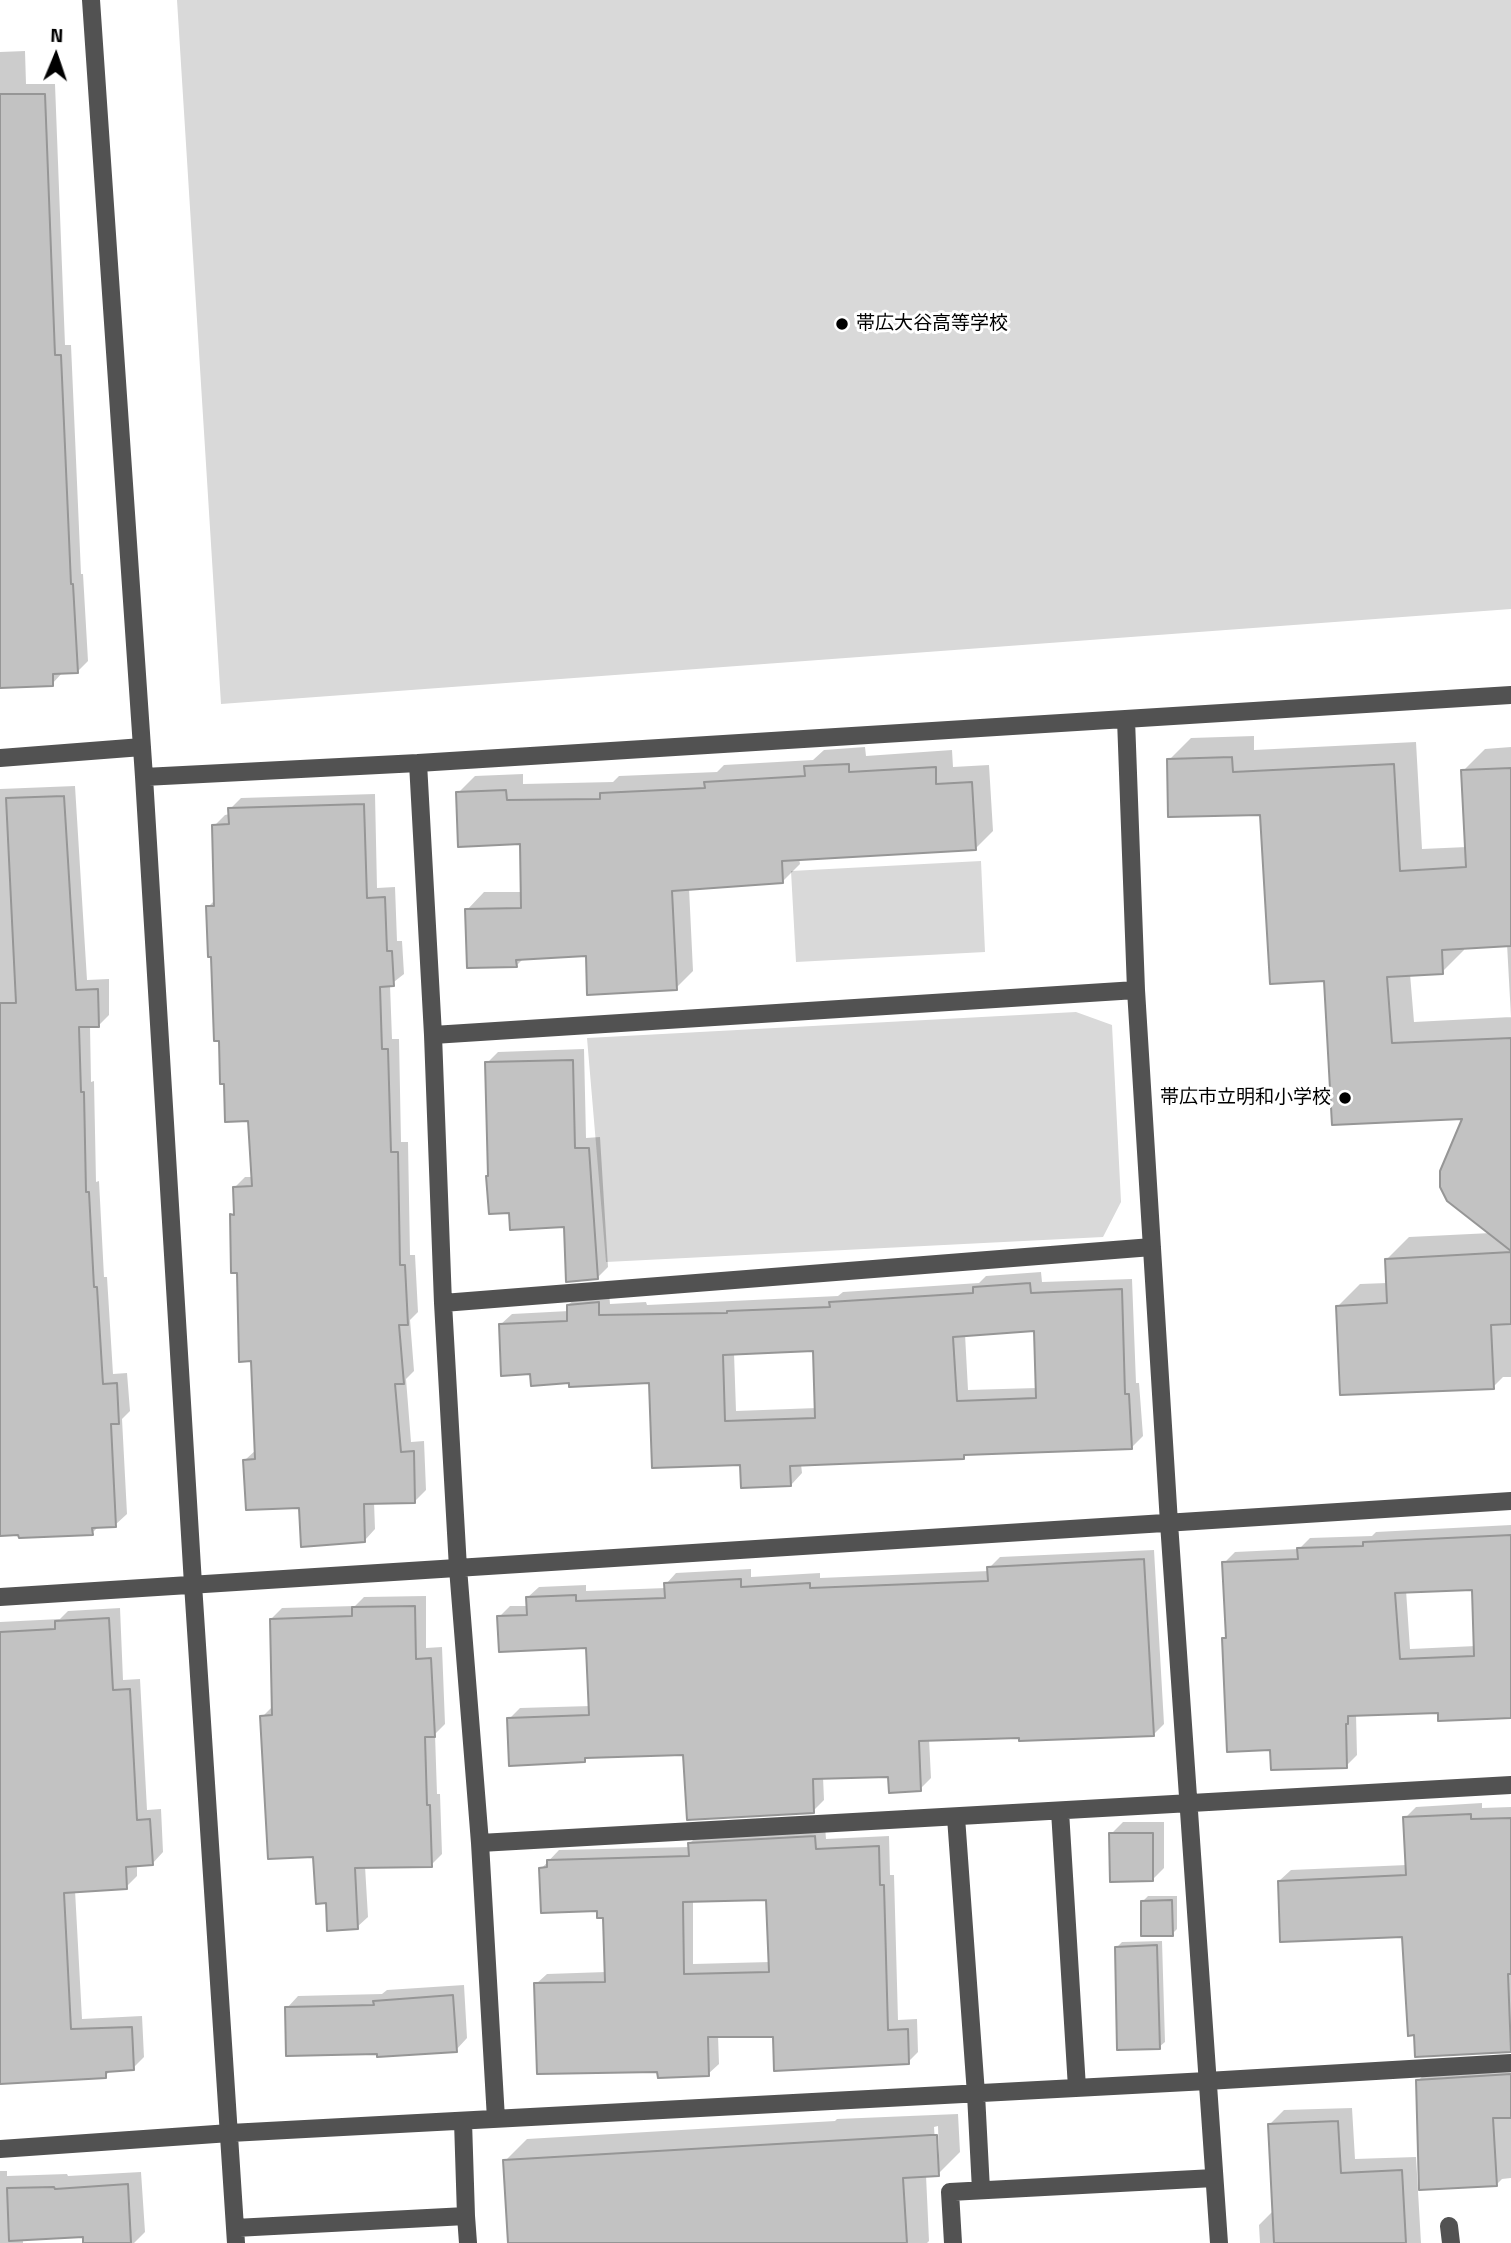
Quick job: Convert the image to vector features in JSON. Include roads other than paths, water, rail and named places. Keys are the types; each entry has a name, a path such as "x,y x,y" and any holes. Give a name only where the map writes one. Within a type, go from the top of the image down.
{"street":[{"path":"91,0 144,777 236,2236 466,2216"},
{"path":"144,777 418,763 1511,695"},
{"path":"1126,719 1136,990 1169,1523 1219,2243"},
{"path":"0,758 142,747"},
{"path":"418,763 458,1568 481,1843 496,2119"},
{"path":"433,1035 1136,990"},
{"path":"443,1303 1152,1247"},
{"path":"0,1597 1511,1501"},
{"path":"481,1843 1511,1785"},
{"path":"1060,1811 1077,2088"},
{"path":"956,1817 981,2190"},
{"path":"0,2149 230,2133 1511,2063"},
{"path":"463,2121 468,2243"},
{"path":"953,2243 950,2192 1214,2178"}],"place":[{"name":"帯広大谷高等学校","path":"842,324"},
{"name":"帯広市立明和小学校","path":"1345,1098"}]}
